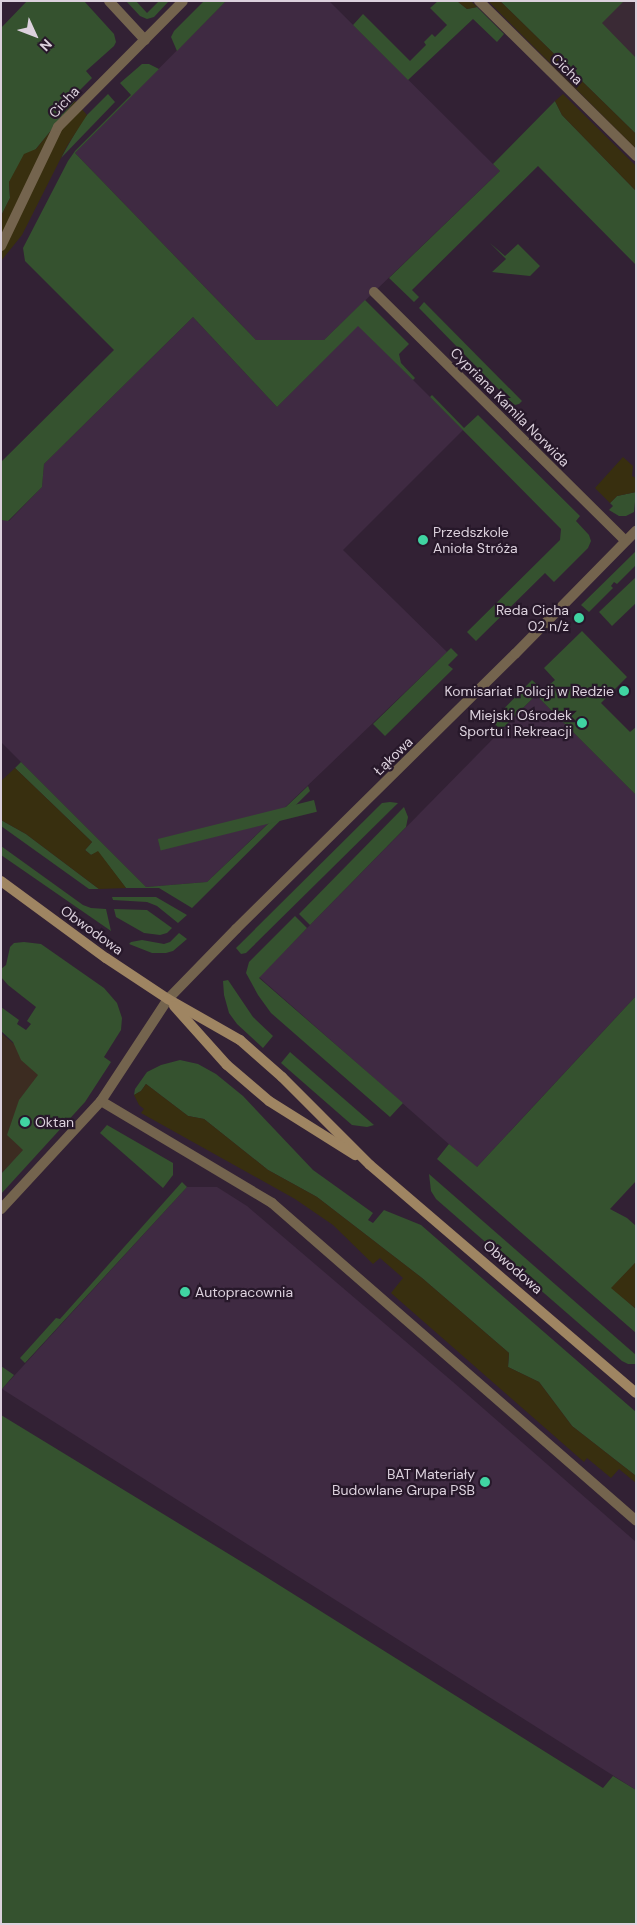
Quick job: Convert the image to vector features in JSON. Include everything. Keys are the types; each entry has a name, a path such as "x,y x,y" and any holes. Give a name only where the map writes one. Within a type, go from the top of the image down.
{"main road":[{"name":"Obwodowa","path":"1,881 106,958 168,999 240,1040 282,1077 370,1165 636,1393"},
{"name":"Obwodowa","path":"168,999 227,1066 269,1101 370,1165"}],"street":[{"path":"109,1 145,40"},
{"name":"Cicha","path":"1,246 58,127 183,1"},
{"name":"Cicha","path":"479,1 636,156"},
{"name":"Cypriana Kamila Norwida","path":"374,292 626,541"},
{"name":"Łąkowa","path":"1,1209 101,1101 168,999 236,929 510,660 636,531"},
{"path":"101,1101 272,1203 636,1521"}],"shaded area":[{"path":"226,1 329,1 500,171 324,340 256,340 75,153"},
{"path":"519,1 636,1 636,119"},
{"path":"193,317 277,407 358,325 463,430 343,550 447,652 207,882 146,887 1,742 1,520 9,521 42,487 44,464"},
{"path":"536,695 636,795 636,996 476,1168 259,977"},
{"name":"Oktan","path":"1,1033 75,1095 1,1174"},
{"path":"187,1187 217,1187 247,1206 636,1542 636,1790 2,1389"}],"green space":[{"path":"27,1 84,1 114,34 116,42 86,71 92,78 72,98 75,101 9,182 10,198 1,216 1,28"},
{"path":"126,1 136,1 147,13 159,1 169,1 154,17 147,19 140,16"},
{"path":"204,1 226,1 177,51 171,37 174,31"},
{"path":"438,1 457,1 467,9 477,7 504,34 497,42 473,19 408,80 353,25 363,14 410,61 426,45 424,42 432,34 435,37 447,25 430,8"},
{"path":"500,1 624,1 602,23 636,58 636,134"},
{"path":"142,64 149,64 159,69 75,153 256,340 324,340 365,300 409,344 399,354 401,363 415,378 413,380 358,326 277,407 193,317 44,464 42,487 8,521 1,520 1,462 114,350 25,261 23,248 68,161 75,151 131,95 120,83"},
{"path":"108,94 115,102 61,158 83,119"},
{"path":"555,101 562,115 636,191 636,265 538,166 412,290 419,297 414,302 389,278 500,171 493,164"},
{"path":"490,243 505,256 518,244 540,266 530,276 492,272 506,259"},
{"path":"424,302 522,401 519,404 515,405 510,401 419,308"},
{"path":"432,395 464,428 478,415 580,516 576,521 589,535 591,541 588,548 554,582 545,573 476,641 467,632 560,540 561,529 430,397"},
{"path":"636,492 634,512 626,516 619,516 609,510 613,506 610,503 617,496"},
{"path":"636,551 636,565 617,584 614,582 611,586 613,588 589,612 581,605"},
{"path":"636,577 636,603 612,626 599,612"},
{"path":"582,631 627,677 601,703 630,732 636,727 636,795 536,695 501,730 492,721 532,680 543,690 555,680 544,668"},
{"path":"451,648 458,655 448,665 453,669 385,736 373,724"},
{"path":"21,762 146,887 207,882 308,786 310,791 192,908 159,888 126,888 98,852 91,855 85,850 92,842 15,768"},
{"path":"314,800 317,812 161,851 158,839"},
{"path":"382,803 398,803 246,953 241,954 236,948"},
{"path":"404,807 408,817 406,827 310,925 299,914"},
{"path":"1,820 26,834 99,889 89,889 1,826"},
{"path":"1,846 83,905 91,908 106,909 111,931 1,855"},
{"path":"112,897 156,897 187,915 178,923 157,906 147,902 113,900"},
{"path":"114,909 147,910 172,928 167,933 160,935 144,933 116,917"},
{"path":"295,916 307,928 259,978 403,1103 390,1117 271,1013 246,973 249,962"},
{"path":"179,933 187,939 173,951 166,953 152,953 129,944 142,940 164,944 170,942"},
{"path":"14,943 41,944 104,988 117,1003 122,1018 121,1030 104,1057 111,1062 85,1102 1,1194 1,1174 23,1150 7,1135 19,1100 38,1075 21,1060 13,1042 1,1031 1,1007 19,1020 17,1024 26,1030 31,1024 27,1021 36,1007 8,985 1,977 1,969 6,965 10,947"},
{"path":"228,980 253,1017 273,1036 263,1048 237,1024 229,1013 224,995 223,981"},
{"path":"636,996 636,1181 610,1209 627,1218 636,1226 636,1262 612,1288 636,1309 636,1333 437,1159 449,1144 477,1167"},
{"path":"290,1052 374,1125 367,1127 352,1125 281,1063"},
{"path":"180,1060 198,1064 216,1074 243,1096 313,1170 373,1213 368,1220 373,1223 384,1210 421,1225 636,1412 636,1476 572,1426 539,1382 508,1367 509,1353 422,1278 317,1197 268,1170 204,1119 188,1116 146,1084 141,1091 134,1095 135,1089 147,1072 161,1065"},
{"path":"107,1125 173,1163 173,1175 163,1188 100,1133"},
{"path":"429,1174 636,1355 636,1364 628,1364 622,1361 436,1199 431,1191"},
{"path":"182,1182 187,1187 25,1363 20,1358 56,1318 60,1319"},
{"path":"1,1366 14,1375 2,1389 1,1388"},
{"path":"1,1415 255,1570 603,1788 613,1776 636,1790 636,1924 1,1924"}],"sand":[{"path":"457,1 471,1 477,7 467,9"},
{"path":"488,1 500,1 636,134 636,149"},
{"path":"563,94 636,166 636,191 562,115 555,101"},
{"path":"75,101 87,115 67,146 22,235 1,261 1,216 10,198 9,182 24,154 36,149"},
{"path":"623,457 633,466 632,476 636,478 636,492 617,496 610,503 595,488"},
{"path":"15,768 92,842 85,850 91,855 98,851 126,888 99,889 26,834 1,820 1,781"},
{"path":"146,1084 188,1116 204,1119 268,1170 317,1197 422,1278 509,1353 508,1367 539,1382 572,1426 636,1476 636,1483 619,1469 611,1478 587,1458 584,1462 391,1293 403,1278 380,1258 373,1264 333,1225 295,1199 141,1113 144,1109 139,1105 134,1095 141,1091"},
{"path":"636,1262 636,1309 611,1288"}],"place":[{"name":"Przedszkole Anioła Stróża","path":"423,540"},
{"name":"Reda Cicha 02 n/ż","path":"579,618"},
{"name":"Komisariat Policji w Redzie","path":"624,691"},
{"name":"Miejski Ośrodek Sportu i Rekreacji","path":"582,723"},
{"name":"Oktan","path":"25,1122"},
{"name":"Autopracownia","path":"185,1292"},
{"name":"BAT Materiały Budowlane Grupa PSB","path":"485,1482"}]}
